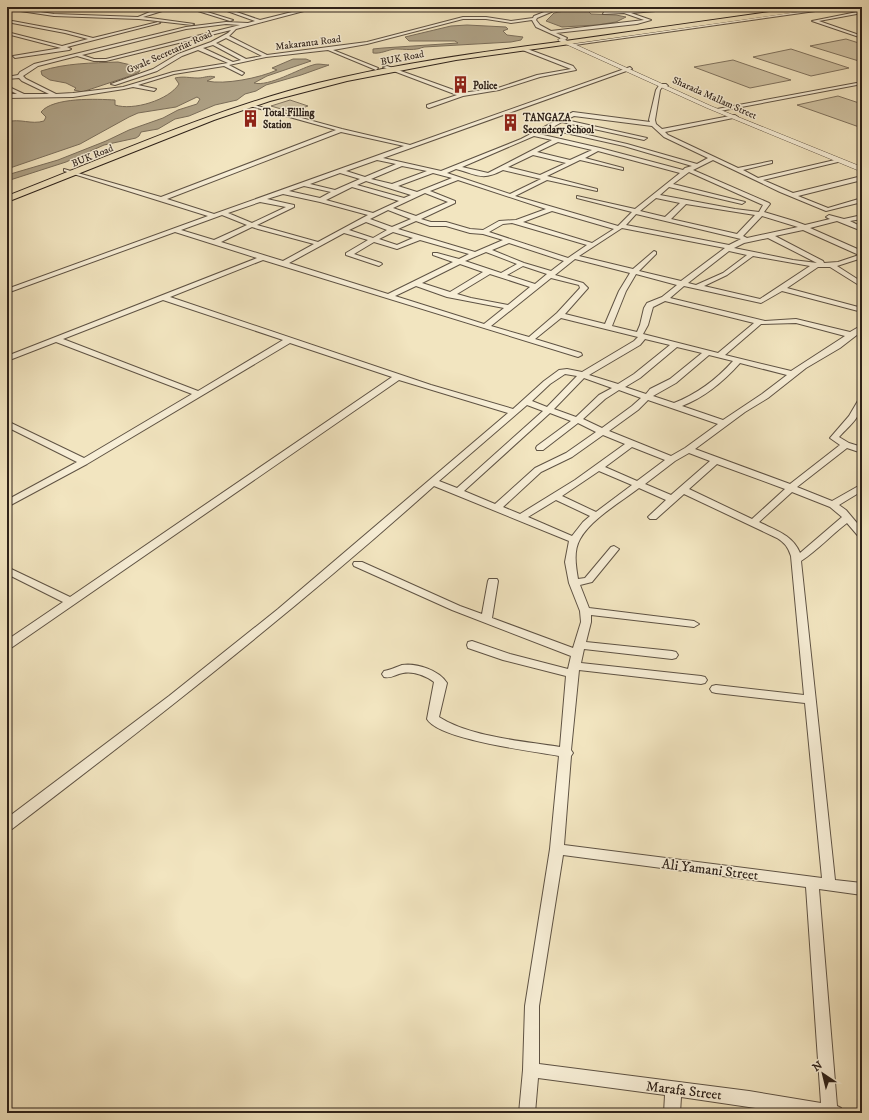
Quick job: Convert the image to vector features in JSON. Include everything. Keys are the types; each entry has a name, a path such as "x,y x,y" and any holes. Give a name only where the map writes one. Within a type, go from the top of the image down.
{"main road":[{"name":"BUK Road","path":"7,193 252,105 388,68 801,7"},
{"name":"BUK Road","path":"618,33 819,7"},
{"name":"BUK Road","path":"7,199 70,171 247,102 315,83 376,69 566,41"}],"street":[{"path":"139,18 159,8 173,7"},
{"path":"187,7 234,21 235,26"},
{"path":"218,7 258,21"},
{"path":"77,55 101,60 317,7"},
{"path":"555,7 560,7"},
{"name":"Makaranta Road","path":"85,93 133,86 173,73 225,65 266,56 328,49 387,39 463,18 486,18 510,22 534,19 537,16 560,7"},
{"path":"552,32 637,23 649,20 610,7"},
{"path":"665,7 670,9"},
{"path":"604,13 624,12 639,8 670,9 703,7"},
{"path":"534,19 538,26 552,32 566,41 842,7"},
{"path":"7,8 33,12 69,12 87,15 139,18 204,25"},
{"path":"23,16 43,8"},
{"path":"862,12 814,21 862,36"},
{"path":"55,21 87,15"},
{"path":"7,20 16,18"},
{"path":"7,20 58,32 66,32 91,40"},
{"path":"63,47 166,21"},
{"path":"7,32 49,23"},
{"path":"22,78 22,73 36,65 177,30 226,23 235,26"},
{"name":"Gwale Secretariat Road","path":"85,93 155,70 176,57 213,43 226,36 234,30 235,26"},
{"path":"7,32 85,53"},
{"path":"49,34 58,32"},
{"path":"32,39 42,36"},
{"path":"226,36 266,56"},
{"name":"Sharada Mallam Street","path":"566,41 735,118 839,161 862,168"},
{"path":"213,43 245,60"},
{"path":"170,44 197,49 232,63"},
{"path":"429,106 462,95 490,91 539,76 574,70 522,48"},
{"path":"12,58 70,49"},
{"path":"328,49 376,69"},
{"path":"29,63 36,65"},
{"path":"225,65 242,74"},
{"path":"388,68 462,95"},
{"path":"7,291 628,68"},
{"path":"7,78 22,78 57,96"},
{"path":"7,86 22,78"},
{"path":"720,109 862,82"},
{"path":"664,85 658,90 655,97 652,120 653,124 674,140 828,210 862,200"},
{"name":"Sharada Mallam Street","path":"664,85 862,168"},
{"path":"7,86 24,96"},
{"path":"133,86 154,90"},
{"path":"7,96 57,96 85,93"},
{"path":"252,105 341,130 410,146"},
{"path":"441,173 536,134 560,120 575,114 647,133"},
{"path":"560,120 647,133 662,132 735,118"},
{"path":"631,146 647,133 653,124"},
{"path":"547,127 631,146 696,165"},
{"path":"162,199 341,130"},
{"path":"536,134 686,171 764,202 767,206 739,236"},
{"path":"456,167 486,175 532,154 557,140"},
{"path":"510,196 570,162 598,149"},
{"path":"532,154 570,162"},
{"path":"376,158 441,173 598,224 729,248 792,262 817,265 829,264 862,255"},
{"path":"580,158 621,169"},
{"path":"486,326 534,286 571,259 620,227 635,211 668,184 696,165 713,158"},
{"path":"760,179 839,161"},
{"path":"738,170 770,162"},
{"path":"321,200 351,185 401,164"},
{"path":"503,168 595,190"},
{"path":"70,171 320,244"},
{"path":"339,171 415,194"},
{"path":"392,186 433,171"},
{"path":"284,264 364,219 415,194 457,178"},
{"path":"793,195 862,178"},
{"path":"304,184 336,192"},
{"path":"668,184 742,202"},
{"path":"351,185 403,200"},
{"path":"379,264 348,254 393,229 453,202 424,191"},
{"path":"283,192 321,200 373,215"},
{"path":"702,205 714,195"},
{"path":"655,196 784,219 805,227 862,255"},
{"path":"579,197 666,220 739,236 748,240"},
{"path":"214,243 252,224 292,207 261,200"},
{"path":"666,220 684,202"},
{"path":"388,208 430,224 446,224 470,231 484,232 571,259 614,266 760,301 817,265"},
{"path":"516,222 553,209"},
{"path":"828,210 827,215 834,220"},
{"path":"458,492 548,410 583,375 627,349 642,336 648,308 653,303 665,299 683,283 729,248 748,240 834,220 844,221 862,218"},
{"path":"364,219 417,237 475,254"},
{"path":"484,232 501,222 509,221 593,245"},
{"path":"844,221 862,229"},
{"path":"344,230 397,247 446,224"},
{"path":"174,230 578,355"},
{"path":"768,236 807,256 829,264 862,285"},
{"path":"387,297 475,254 510,240"},
{"path":"487,250 522,264 581,284 584,288 560,315 530,340"},
{"path":"608,326 616,312 624,288 634,272 654,253"},
{"path":"435,254 534,286"},
{"path":"699,286 725,274 752,254"},
{"path":"7,359 262,258"},
{"path":"501,276 522,264"},
{"path":"450,295 488,272"},
{"path":"415,283 450,295 509,307"},
{"path":"780,288 862,310"},
{"path":"163,297 461,397 514,412"},
{"path":"665,299 759,322 772,323 796,321 851,335"},
{"path":"560,315 792,374"},
{"path":"720,355 759,322"},
{"path":"527,1113 531,1070 532,1006 557,849 573,670 586,622 585,611 574,584 570,562 574,540 586,524 638,484 765,396 792,374 862,327"},
{"path":"55,340 198,394"},
{"path":"7,504 84,462 289,340"},
{"path":"540,448 577,420 602,397 637,376 676,344"},
{"path":"497,508 538,470 569,455 635,408 647,396 673,381 708,352"},
{"path":"674,406 703,393 738,360"},
{"path":"7,825 233,651 377,532 547,383 564,371 583,375 724,423"},
{"path":"7,644 399,376"},
{"path":"862,400 853,417 834,438 846,445 862,450"},
{"path":"526,402 577,420 631,444 672,459"},
{"path":"853,417 862,420"},
{"path":"7,424 84,462"},
{"path":"520,518 599,468 631,444"},
{"path":"753,523 792,487 846,445"},
{"path":"688,450 792,487 834,505 862,534"},
{"path":"653,517 716,460"},
{"path":"599,468 672,499"},
{"path":"433,482 574,540"},
{"path":"834,505 862,487"},
{"path":"683,490 788,540 792,544 796,560 829,885"},
{"path":"555,496 597,516"},
{"path":"796,560 811,550 830,531 848,518"},
{"path":"574,584 583,582 592,576 614,549"},
{"path":"358,564 456,608 487,620 579,649 672,655"},
{"path":"7,570 70,601"},
{"path":"487,620 494,581"},
{"path":"585,611 694,624"},
{"path":"472,645 507,657 573,670 701,680"},
{"path":"388,674 402,669 408,669 436,677 441,683 433,719 450,730 566,753"},
{"path":"716,689 811,700"},
{"name":"Ali Yamani Street","path":"557,849 862,889"},
{"path":"812,883 833,1112"},
{"name":"Marafa Street","path":"531,1070 749,1099 833,1112"},
{"path":"672,1113 674,1089"}],"shaded area":[{"path":"584,7 591,14 626,17 616,22 597,25 562,27 546,21 554,13"},
{"path":"467,25 506,27 508,29 503,31 507,35 523,37 521,40 511,42 395,49 373,53 373,49 458,43 455,41 409,41 405,37 451,26"},
{"path":"846,39 862,44 862,62 810,46"},
{"path":"791,49 849,68 811,76 753,57"},
{"path":"293,59 306,59 311,61 267,76 254,83 260,84 275,80 315,64 329,65 266,85 256,91 245,94 237,100 215,105 189,116 175,119 158,129 141,132 136,138 104,145 66,162 7,181 7,175 58,160 129,130 163,118 178,110 197,104 200,99 197,97 176,107 138,113 80,144 7,169 7,122 44,121 46,117 41,112 47,107 65,101 87,99 115,100 115,105 141,105 159,99 174,90 179,84 175,78 198,78 213,76 215,77 207,81 223,82 242,80 270,73 277,70 272,68"},
{"path":"733,60 791,80 750,88 694,67"},
{"path":"118,62 131,65 140,70 133,75 82,92 74,90 76,88 66,83 50,80 42,75 41,71 69,65"},
{"path":"838,96 862,104 862,128 797,105"},
{"path":"290,100 308,106 291,112 271,106"}],"place":[{"name":"Police","path":"460,85"},
{"name":"Total Filling Station","path":"250,118"},
{"name":"TANGAZA Secondary School","path":"510,123"}]}
